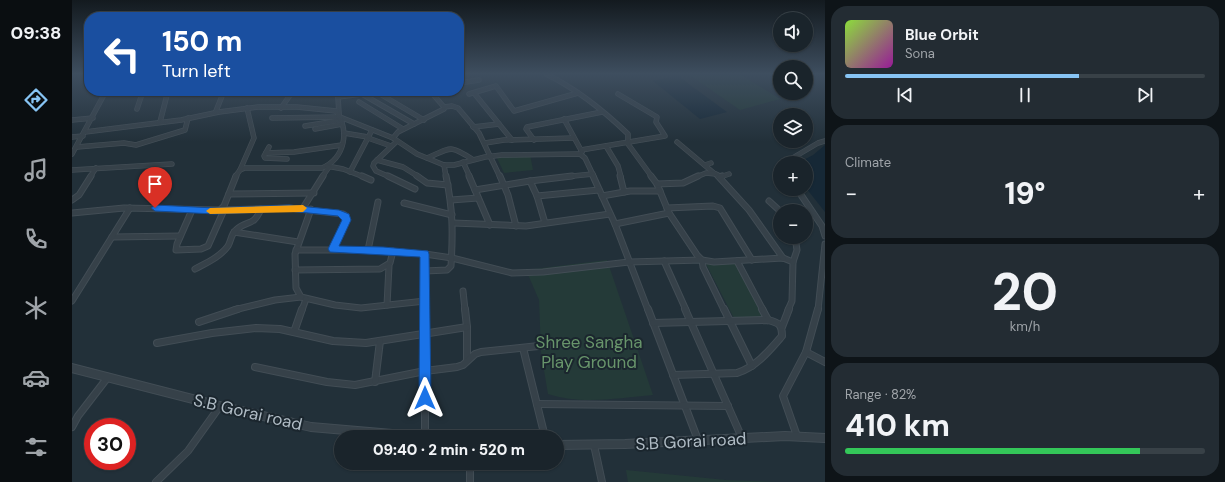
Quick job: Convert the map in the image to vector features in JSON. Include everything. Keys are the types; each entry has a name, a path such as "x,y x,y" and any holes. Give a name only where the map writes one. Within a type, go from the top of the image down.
{"street":[{"path":"72,154 103,96"},
{"path":"137,109 141,96"},
{"path":"160,122 167,96"},
{"path":"216,111 222,96"},
{"path":"281,108 289,96"},
{"path":"303,208 314,193 328,166 335,160 342,146 344,133 338,97 341,96"},
{"path":"366,96 414,124"},
{"path":"384,96 424,120"},
{"path":"435,96 444,107"},
{"path":"477,96 512,140"},
{"path":"504,96 514,111 566,96"},
{"path":"582,96 628,134 630,147 657,184 668,211 697,255 702,260 703,267 752,366"},
{"path":"581,150 628,141 664,137 665,134 656,122 657,117 622,96"},
{"path":"359,102 403,129"},
{"path":"444,107 452,106 458,108 485,143 505,185 516,226"},
{"path":"415,189 376,171 373,166 391,146 394,140 394,135 403,129 444,110 444,107"},
{"path":"192,210 180,236 176,250 205,248 210,243 237,173 240,170 254,138 247,108"},
{"path":"72,137 188,118 216,111 247,108 336,111 341,119"},
{"path":"534,140 526,129 527,127 602,112"},
{"path":"72,120 92,118"},
{"path":"77,147 124,143 132,145 143,143 185,130 188,118"},
{"path":"272,118 341,119 394,140 444,166 490,156 576,154 583,156"},
{"path":"305,126 341,119"},
{"path":"316,129 341,119"},
{"path":"564,119 593,174 615,224 684,407 698,440"},
{"path":"473,126 499,124"},
{"path":"350,172 372,130"},
{"path":"344,133 368,137 391,146"},
{"path":"485,143 512,140 573,138"},
{"path":"796,156 818,143 825,141"},
{"path":"678,142 718,176 749,210 783,258"},
{"path":"266,153 289,153 342,146"},
{"path":"606,146 618,166 624,192"},
{"path":"269,147 264,157 266,159 287,159"},
{"path":"427,158 452,148 457,149 472,159"},
{"path":"284,168 289,153"},
{"path":"377,160 403,167 426,183 448,185"},
{"path":"463,162 490,225"},
{"path":"705,165 711,163"},
{"path":"72,170 172,164"},
{"path":"240,170 245,168 322,168 328,166 371,180"},
{"path":"425,271 446,270 451,266 453,223 451,200 444,166"},
{"path":"72,200 79,195 96,168"},
{"path":"657,184 682,183 706,173 718,176 729,174"},
{"path":"475,190 530,181 593,174"},
{"path":"530,181 537,196 545,223"},
{"path":"537,196 600,190"},
{"path":"602,196 636,190 660,191"},
{"path":"229,194 314,193"},
{"path":"802,196 822,226 825,236"},
{"path":"451,200 478,198"},
{"path":"769,201 773,205"},
{"path":"368,250 378,202"},
{"path":"404,203 452,214"},
{"path":"615,224 668,211 713,206 720,208 752,260"},
{"path":"72,213 130,208 192,210 311,209 339,213 346,216 346,220 333,249"},
{"path":"72,301 130,208"},
{"path":"194,269 222,253 229,245 234,232 257,220 261,209"},
{"path":"294,332 303,298 296,288 296,250 311,209"},
{"path":"453,223 516,226 610,214"},
{"path":"234,232 298,242"},
{"path":"112,237 180,236"},
{"path":"673,375 744,372 782,336 782,327 792,301 794,265 792,262 797,250 796,244"},
{"path":"797,436 784,396 806,352 818,312 823,286 825,244"},
{"path":"296,250 368,250 425,254 452,258 498,271 522,274 629,262 702,260 714,262 783,258 792,262"},
{"path":"387,305 389,266 393,251"},
{"path":"425,254 426,430"},
{"path":"664,261 742,438"},
{"path":"737,261 768,320"},
{"path":"295,270 380,269 389,266"},
{"path":"463,291 467,327 466,360"},
{"path":"200,322 254,305 288,297 303,298 348,307 361,308 425,301"},
{"path":"653,324 768,320 778,323 782,327"},
{"path":"157,343 236,329 280,329 345,343 366,343 467,327"},
{"path":"375,382 380,341"},
{"path":"255,367 341,384 355,385 425,371 458,368 463,365 466,360 481,352 548,345"},
{"path":"523,348 544,430"},
{"path":"806,352 825,362"},
{"name":"S.B Gorai road","path":"72,368 220,406 311,427 346,430"},
{"path":"72,427 78,416 108,377"},
{"path":"538,404 684,407 728,406"},
{"path":"156,482 188,451 220,406"},
{"name":"S.B Gorai road","path":"564,445 797,436 825,438"},
{"path":"594,445 602,482"},
{"path":"470,470 470,482"}],"green space":[{"path":"720,96 773,96 773,100 776,100 740,110"},
{"path":"530,154 533,170 504,173 496,156"},
{"name":"Shree Sangha Play Ground","path":"607,260 653,395 587,400 548,394 541,352 539,300 526,270"},
{"path":"736,263 766,320 736,322 706,264"},
{"path":"626,470 726,480 777,482 628,482"}],"water":[{"path":"672,96 706,96 727,112 700,119"},
{"path":"825,145 825,212 812,196 813,156 811,156"}],"slow traffic":[{"path":"210,211 303,208"}],"route":[{"path":"155,208 215,211 289,208 339,213 346,216 346,220 333,249 383,250 425,254 425,398"}]}
